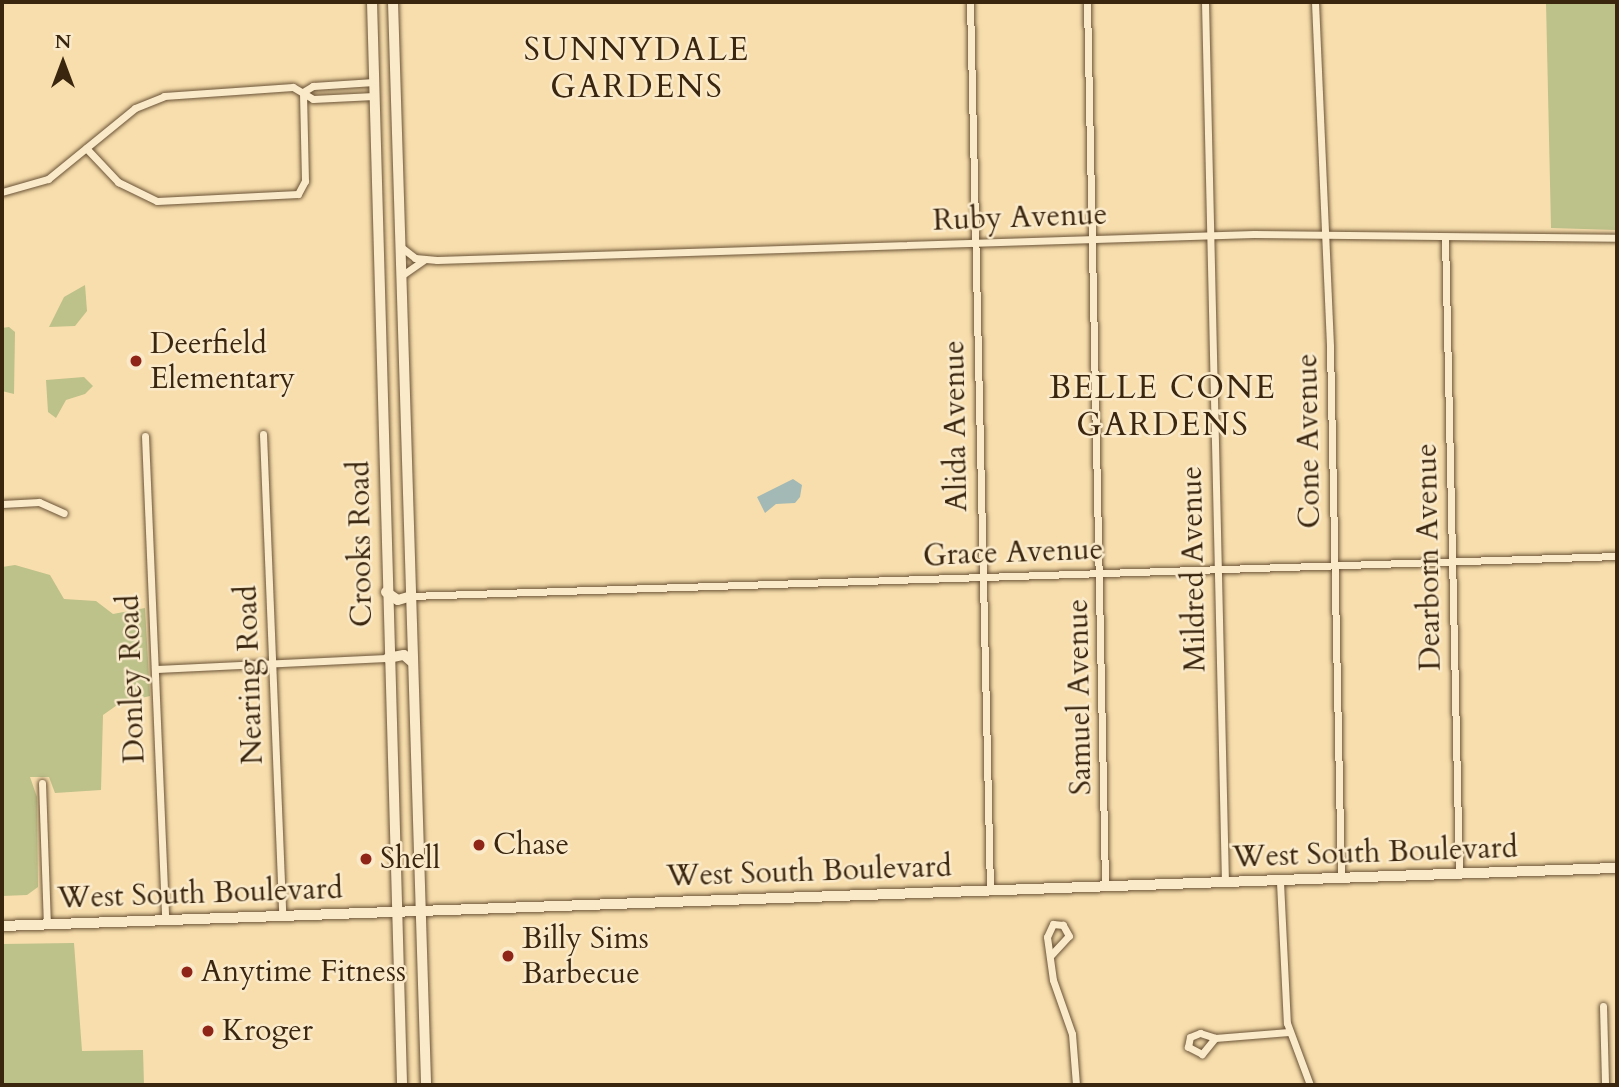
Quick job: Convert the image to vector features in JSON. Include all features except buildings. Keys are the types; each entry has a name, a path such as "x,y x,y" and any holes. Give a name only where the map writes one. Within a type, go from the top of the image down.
{"main road":[{"name":"Crooks Road","path":"372,2 386,592 400,952 402,1085"},
{"name":"Crooks Road","path":"393,2 426,1085"},
{"path":"375,131 383,144 396,142"},
{"path":"379,259 393,265 400,276"},
{"path":"386,592 398,600 411,596"},
{"path":"388,658 404,655 412,662"},
{"path":"397,861 405,868 418,867"},
{"name":"West South Boulevard","path":"2,926 1617,868"},
{"path":"400,952 413,950 421,957"}],"street":[{"name":"Alida Avenue","path":"970,2 990,890"},
{"name":"Samuel Avenue","path":"1087,2 1105,887"},
{"name":"Mildred Avenue","path":"1205,2 1225,883"},
{"name":"Cone Avenue","path":"1315,2 1335,566 1341,880"},
{"path":"303,92 313,86 374,82"},
{"path":"2,192 48,179 135,108 164,96 293,88 313,99 374,96"},
{"path":"86,148 118,182 157,201 298,194 305,181 303,92"},
{"name":"Ruby Avenue","path":"424,260 1210,235 1617,238"},
{"name":"Dearborn Avenue","path":"1445,237 1459,875"},
{"path":"399,246 424,260 400,276"},
{"name":"Nearing Road","path":"263,434 282,915"},
{"name":"Donley Road","path":"145,436 165,919"},
{"path":"2,504 39,502 64,513"},
{"name":"Grace Avenue","path":"411,596 1617,556"},
{"path":"155,668 388,658"},
{"path":"42,783 47,924"},
{"path":"1280,881 1289,1032 1310,1085"},
{"path":"1051,955 1053,980 1072,1034 1076,1085"},
{"path":"1603,1006 1605,1085"},
{"path":"1215,1038 1289,1032"}],"green space":[{"path":"1546,2 1617,2 1617,230 1551,228"},
{"path":"85,285 87,311 75,326 49,327 64,297"},
{"path":"9,327 15,332 14,394 2,391 2,328"},
{"path":"84,377 93,386 85,394 66,400 56,418 48,412 46,380"},
{"path":"15,565 50,575 64,599 96,601 113,614 145,608 150,696 120,703 103,715 101,790 55,793 49,777 30,777 37,797 38,887 27,895 2,896 2,567"},
{"path":"74,943 82,1051 143,1050 144,1085 2,1085 2,944"}],"water":[{"path":"793,479 802,485 800,497 795,503 776,504 765,513 757,497"}],"place":[{"name":"Deerfield Elementary","path":"136,361"},
{"name":"Chase","path":"479,845"},
{"name":"Shell","path":"366,859"},
{"name":"Billy Sims Barbecue","path":"508,956"},
{"name":"Anytime Fitness","path":"187,972"},
{"name":"Kroger","path":"208,1031"}],"district":[{"name":"SUNNYDALE GARDENS","path":"637,70"},
{"name":"BELLE CONE GARDENS","path":"1163,408"}]}
